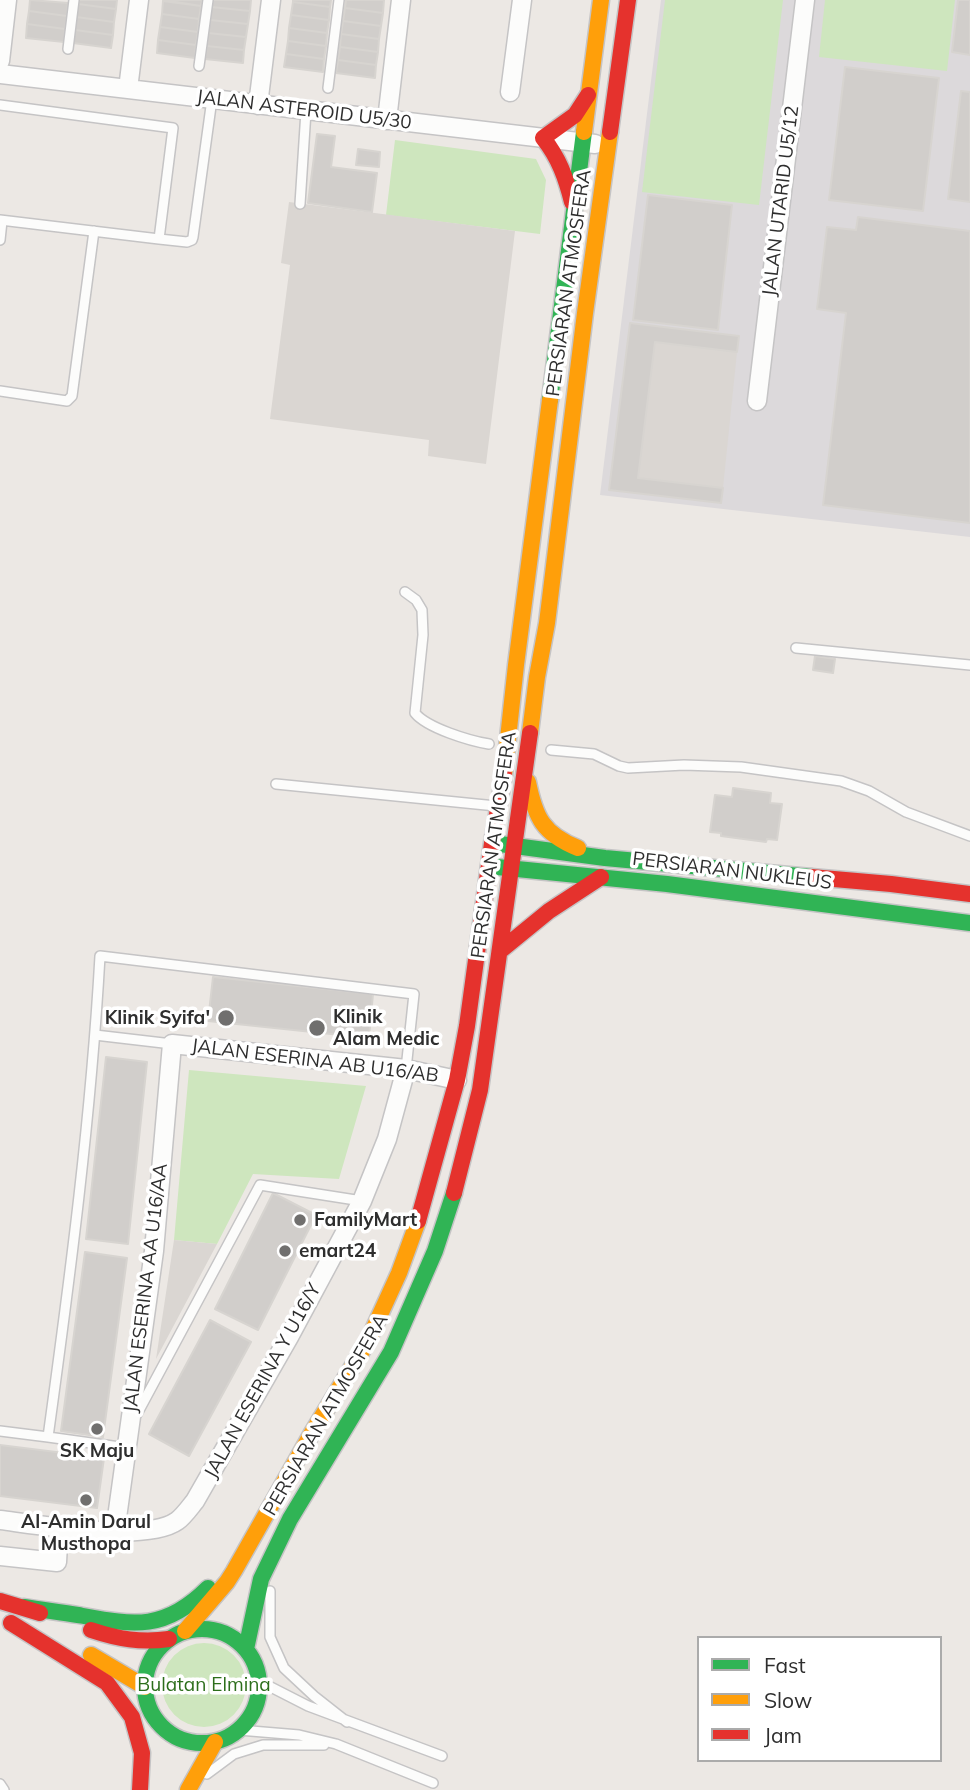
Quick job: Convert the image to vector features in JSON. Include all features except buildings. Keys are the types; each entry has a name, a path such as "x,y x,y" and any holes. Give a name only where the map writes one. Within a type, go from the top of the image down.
{"street":[{"path":"0,61 8,0"},
{"path":"128,89 139,0"},
{"path":"258,105 271,0"},
{"path":"387,120 401,0"},
{"path":"510,92 522,0"},
{"name":"PERSIARAN ATMOSFERA","path":"185,1631 234,1572 312,1433 368,1341 399,1273 424,1206 457,1080 505,771 515,669 601,0"},
{"name":"PERSIARAN ATMOSFERA","path":"246,1649 261,1579 290,1518 391,1352 435,1251 459,1178 480,1090 513,869 537,677 547,623 585,313 628,0"},
{"name":"JALAN UTARID U5/12","path":"757,401 805,0"},
{"name":"JALAN ASTEROID U5/30","path":"0,74 608,145"},
{"path":"574,213 558,157 543,138 575,115 590,92"},
{"path":"526,771 533,808 546,829 561,842 605,858"},
{"name":"PERSIARAN NUKLEUS","path":"492,843 605,858 891,884 970,894"},
{"name":"PERSIARAN NUKLEUS","path":"489,867 667,884 970,923"},
{"path":"500,951 549,909 574,891 601,877"},
{"name":"JALAN ESERINA AB U16/AB","path":"172,1044 405,1069 457,1080"},
{"name":"JALAN ESERINA AA U16/AA","path":"115,1532 154,1251 172,1044"},
{"name":"JALAN ESERINA Y U16/Y","path":"0,1520 115,1532 150,1531 177,1522 195,1501 289,1337 362,1201 387,1139 405,1069"},
{"path":"24,1608 138,1624 170,1615 201,1596 279,1492"},
{"path":"0,1556 57,1562 59,1527"},
{"path":"0,1601 123,1641 144,1643 201,1629 218,1631 233,1638 246,1649 255,1664 259,1681 258,1699 251,1716 239,1730 215,1742 192,1743 171,1734 155,1719"},
{"path":"6,1622 87,1653 145,1687"},
{"path":"6,1622 107,1683 132,1717 142,1753 140,1790"},
{"path":"160,1743 145,1687 148,1669 156,1652 169,1639"},
{"path":"190,1790 215,1742"}],"lane":[{"path":"68,49 74,0"},
{"path":"199,66 208,0"},
{"path":"328,88 339,0"},
{"path":"0,240 1,220 187,242 192,240 212,99"},
{"path":"0,105 173,128 159,239"},
{"path":"300,204 306,111"},
{"path":"0,391 67,401 72,396 94,231"},
{"path":"405,592 416,600 422,610 422,644 415,713 420,719 435,726 471,741 489,744"},
{"path":"796,648 970,665"},
{"path":"551,750 594,754 628,768 684,765 741,767 841,781 869,791 906,812 970,836"},
{"path":"276,784 498,806"},
{"path":"48,1437 74,1246 100,956 414,994 405,1069"},
{"path":"95,1035 172,1044"},
{"path":"130,1428 260,1185 362,1201"},
{"path":"0,1432 127,1448"},
{"path":"276,1569 290,1518"},
{"path":"272,1581 269,1594 270,1637 284,1668 347,1722"},
{"path":"259,1681 347,1722 442,1756"},
{"path":"239,1730 299,1735 340,1745 433,1783"},
{"path":"190,1790 234,1754 263,1745 340,1745"},
{"path":"0,1784 4,1790"}],"shaded area":[{"path":"661,0 970,0 970,537 600,495"},
{"path":"289,202 515,231 486,464 428,456 429,440 270,419 290,265 281,263"},
{"path":"655,342 737,352 723,488 638,478"},
{"path":"174,1240 217,1244 156,1359"}],"green space":[{"path":"665,0 783,0 759,205 642,192"},
{"path":"825,0 955,0 947,71 819,57"},
{"path":"395,140 536,159 546,180 540,234 386,215"},
{"path":"189,1070 366,1086 339,1179 253,1174 217,1244 174,1240"},
{"name":"Bulatan Elmina","path":"204,1643 227,1650 239,1662 246,1685 239,1708 227,1720 204,1727 181,1720 169,1708 162,1685 169,1662 181,1650"}],"traffic: fast":[{"path":"550,400 584,132"},
{"path":"500,844 605,858 811,877"},
{"path":"497,867 667,884 970,923"},
{"path":"246,1649 261,1579 290,1519 391,1352 435,1251 454,1193"},
{"path":"24,1607 115,1621 147,1622 177,1612 208,1588"},
{"path":"202,1629 224,1633 242,1646 255,1664 259,1686 255,1708 242,1726 224,1739 202,1743 180,1739 162,1726 149,1708 145,1686 149,1664 162,1646 180,1633 202,1629"}],"traffic: slow":[{"path":"584,132 601,0"},
{"path":"530,733 547,623 610,132"},
{"path":"504,775 550,400"},
{"path":"528,782 542,823 556,837 578,848"},
{"path":"185,1631 234,1571 368,1341 399,1273 418,1221"},
{"path":"91,1655 145,1687"},
{"path":"188,1790 215,1742"}],"traffic: jam":[{"path":"610,132 628,0"},
{"path":"572,202 561,168 543,138 575,115 588,95"},
{"path":"454,1193 480,1090 530,733"},
{"path":"418,1221 457,1080 504,775"},
{"path":"500,951 549,911 601,877"},
{"path":"811,877 970,894"},
{"path":"0,1601 40,1613"},
{"path":"11,1623 107,1683 132,1717 142,1753 140,1790"},
{"path":"91,1630 130,1639 169,1639"}],"place":[{"name":"Klinik Syifa'","path":"226,1018"},
{"name":"Klinik Alam Medic","path":"317,1028"},
{"name":"FamilyMart","path":"300,1220"},
{"name":"emart24","path":"285,1251"},
{"name":"SK Maju","path":"97,1429"},
{"name":"Al-Amin Darul Musthopa","path":"86,1500"}]}
